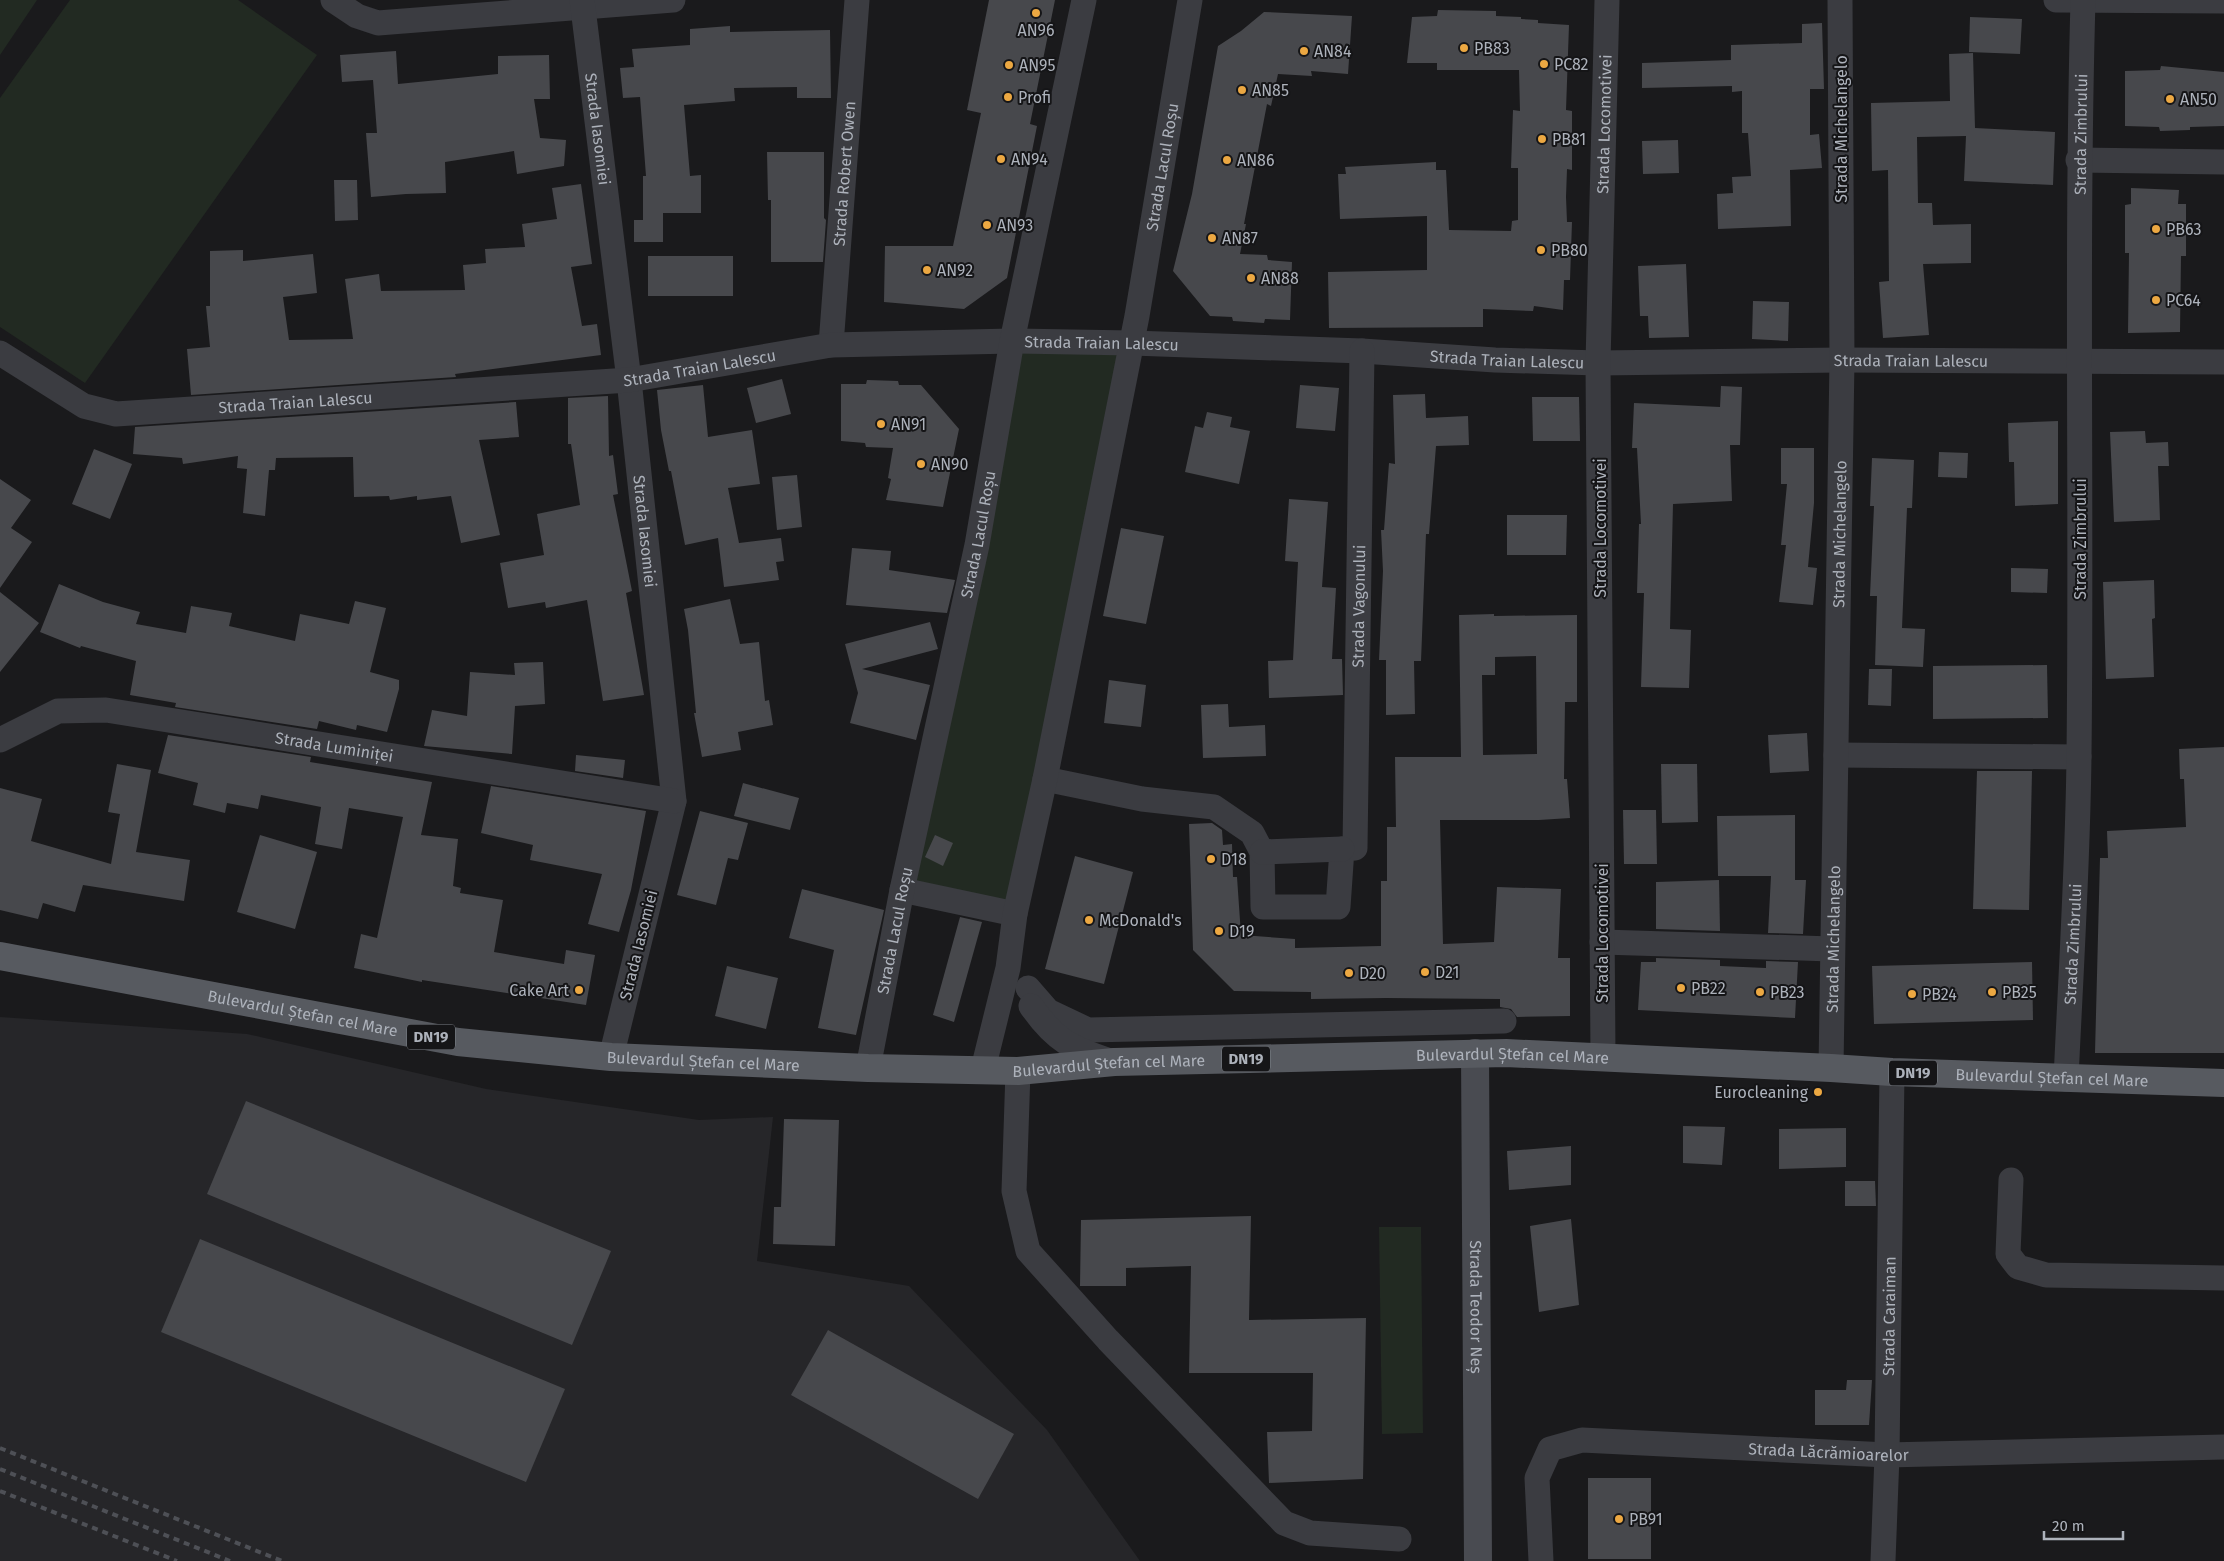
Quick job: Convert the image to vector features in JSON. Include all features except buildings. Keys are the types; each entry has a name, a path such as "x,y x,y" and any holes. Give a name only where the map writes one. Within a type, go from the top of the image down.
{"main road":[{"name":"Bulevardul Ștefan cel Mare","path":"0,956 458,1042 610,1056 868,1068 983,1068 1018,1070 1114,1062 1475,1053 1603,1056 1892,1072 2066,1079 2224,1083"},
{"name":"Strada Teodor Neș","path":"1475,1053 1478,1561"}],"street":[{"path":"333,0 357,16 378,23 583,3 673,0"},
{"name":"Strada Robert Owen","path":"831,345 856,0"},
{"name":"Strada Lacul Roșu","path":"868,1068 902,890 977,544 1012,341 1084,0"},
{"name":"Strada Lacul Roșu","path":"983,1068 1008,968 1015,914 1045,779 1132,343 1190,0"},
{"name":"Strada Locomotivei","path":"1603,1056 1598,363 1607,0"},
{"name":"Strada Michelangelo","path":"1831,1068 1842,360 1840,0"},
{"path":"2056,0 2224,1"},
{"name":"Strada Zimbrului","path":"2066,1079 2079,757 2080,362 2078,160 2082,0"},
{"name":"Strada Iasomiei","path":"583,3 629,380 674,801 610,1056"},
{"path":"2078,160 2224,162"},
{"name":"Strada Traian Lalescu","path":"0,353 84,406 116,414 629,380 831,345 1012,341 1132,343 1362,351 1495,360 1598,363 1842,360 2224,362"},
{"name":"Strada Vagonului","path":"1342,849 1355,848 1362,351"},
{"name":"Strada Luminiței","path":"0,740 58,711 106,710 674,801"},
{"path":"1836,755 2079,757"},
{"path":"1045,779 1142,799 1214,807 1252,833 1262,852 1263,907 1338,907 1342,849 1262,852"},
{"path":"902,890 1015,914"},
{"path":"1602,942 1832,949"},
{"path":"1008,968 1032,1008 1047,1027 1063,1042 1082,1052 1114,1062"},
{"path":"1028,988 1048,1010 1088,1030 1504,1021"},
{"path":"1018,1070 1014,1191 1028,1252 1108,1340 1284,1523 1310,1533 1399,1540"},
{"name":"Strada Caraiman","path":"1883,1561 1887,1455 1892,1072"},
{"path":"2011,1180 2008,1254 2018,1266 2046,1275 2224,1278"},
{"name":"Strada Lăcrămioarelor","path":"1541,1561 1536,1478 1550,1449 1582,1440 1887,1455 2224,1447"}],"shaded area":[{"path":"0,0 37,0 0,55"},
{"path":"70,0 238,0 317,55 85,383 0,327 0,98"},
{"path":"1012,341 1132,343 1015,914 902,890"},
{"path":"0,1017 247,1034 486,1089 699,1120 773,1117 757,1261 909,1286 1047,1430 1140,1561 0,1561"},
{"path":"1379,1227 1421,1227 1423,1433 1382,1434"}],"railway":[{"path":"0,1448 282,1561"},
{"path":"0,1469 230,1561"},
{"path":"0,1491 177,1561"}],"place":[{"name":"AN96","path":"1036,13"},
{"name":"PB83","path":"1464,48"},
{"name":"AN84","path":"1304,51"},
{"name":"PC82","path":"1544,64"},
{"name":"AN95","path":"1009,65"},
{"name":"AN85","path":"1242,90"},
{"name":"Profi","path":"1008,97"},
{"name":"AN50","path":"2170,99"},
{"name":"PB81","path":"1542,139"},
{"name":"AN94","path":"1001,159"},
{"name":"AN86","path":"1227,160"},
{"name":"AN93","path":"987,225"},
{"name":"PB63","path":"2156,229"},
{"name":"AN87","path":"1212,238"},
{"name":"PB80","path":"1541,250"},
{"name":"AN92","path":"927,270"},
{"name":"AN88","path":"1251,278"},
{"name":"PC64","path":"2156,300"},
{"name":"AN91","path":"881,424"},
{"name":"AN90","path":"921,464"},
{"name":"D18","path":"1211,859"},
{"name":"McDonald's","path":"1089,920"},
{"name":"D19","path":"1219,931"},
{"name":"D21","path":"1425,972"},
{"name":"D20","path":"1349,973"},
{"name":"PB22","path":"1681,988"},
{"name":"Cake Art","path":"579,990"},
{"name":"PB23","path":"1760,992"},
{"name":"PB25","path":"1992,992"},
{"name":"PB24","path":"1912,994"},
{"name":"Eurocleaning","path":"1818,1092"},
{"name":"PB91","path":"1619,1519"}]}
